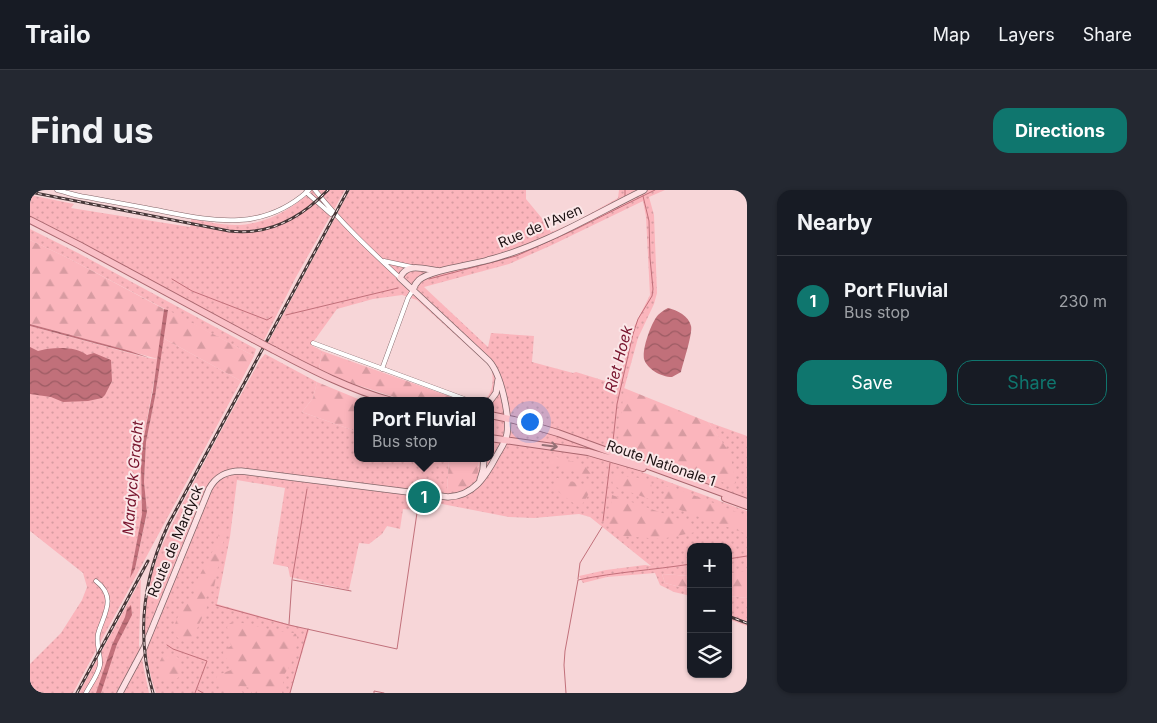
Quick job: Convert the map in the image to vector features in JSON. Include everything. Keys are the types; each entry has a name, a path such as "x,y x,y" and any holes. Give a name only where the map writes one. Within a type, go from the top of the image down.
{"main road":[{"name":"Rue de l'Aven","path":"413,290 417,281 424,277 440,271 517,252 579,224 644,190"},
{"path":"30,222 79,245 323,379 366,397"},
{"name":"Rue de l'Aven","path":"412,267 440,271"},
{"path":"412,267 404,271 402,280 490,362 499,378 492,397"},
{"name":"Rue de l'Aven","path":"402,280 424,277"},
{"path":"274,352 327,377 378,397"},
{"name":"Route de Mardyck","path":"494,461 507,432 507,419 499,378"},
{"name":"Route Nationale 1","path":"494,416 523,423 633,459 747,502"},
{"name":"Route Nationale 1","path":"494,439 606,456 747,506"},
{"path":"478,484 482,475 484,462"},
{"name":"Route de Mardyck","path":"120,693 144,648 209,489 216,479 224,474 241,472 448,497 465,494 478,484 493,462"}],"street":[{"path":"56,190 87,198 229,222 269,215 288,206 308,191 402,280"},
{"path":"315,190 325,204 346,226"},
{"path":"382,261 412,267"},
{"name":"Rue de l'Aven","path":"382,369 408,298 413,290"},
{"path":"313,343 458,397"},
{"path":"86,693 100,666 98,636 107,608 105,591 96,581"}],"green space":[{"path":"312,190 345,190 296,277 264,340 89,247 30,218 30,195 74,204 71,208 190,227 191,219 235,225 246,224 277,215 296,204"},
{"path":"350,190 526,190 526,199 551,232 575,222 618,198 619,190 665,190 649,197 654,215 657,293 654,304 638,338 624,389 730,454 708,422 747,436 747,498 559,431 494,412 494,397 487,397 493,382 492,368 417,300 402,295 373,299 337,309 311,345 322,351 319,369 268,343","holes":["643,201 646,217 650,295 633,329 618,385 576,372 573,373 532,362 534,336 491,333 488,347 424,287 509,264"]},
{"path":"30,229 256,349 254,356 30,240"},
{"path":"30,240 164,309 158,359 30,324"},
{"path":"168,310 254,356 241,381 163,338"},
{"path":"30,326 148,358 158,359 142,447 142,514 131,576 135,569 147,513 144,482 146,442 155,397 163,338 241,381 73,693 30,693 30,664 61,633 82,600 87,587 83,573 30,531"},
{"path":"322,351 452,397 394,397 351,383 319,369"},
{"path":"265,354 317,382 313,398 302,412 354,431 354,462 449,462 447,491 479,467 478,462 494,462 494,442 587,454 615,462 747,511 747,572 732,574 732,543 687,543 687,576 662,574 665,583 687,589 687,595 674,592 660,585 655,573 607,577 583,583 579,576 606,570 645,565 651,566 590,517 579,514 534,518 509,517 437,503 414,504 412,510 403,509 400,529 387,526 382,534 369,544 359,543 349,590 290,577 288,567 273,564 285,488 237,480 230,537 217,604 309,630 290,693 156,693 147,658 145,639 146,602 154,565 186,497"},
{"path":"317,382 354,397 354,431 302,412 313,398"},
{"path":"624,388 708,422 730,453 736,483 730,485 618,443"},
{"path":"494,420 554,434 589,450 494,435"},
{"path":"553,456 584,465 594,478 548,463"},
{"path":"449,462 478,462 478,473 472,483 462,489 447,491"},
{"path":"614,475 648,479 651,481 652,498 649,499 613,486 612,479"},
{"path":"557,478 593,487 580,508 553,488"},
{"path":"670,486 747,516 747,534 666,505 663,500 666,487"},
{"path":"612,495 693,524 696,532 661,539 623,536 609,525"},
{"path":"227,525 214,587 205,599 207,607 191,642 187,643 176,636 175,624 185,606 197,594 196,582 216,545 221,526"},
{"path":"747,572 747,598 732,596 732,573"},
{"path":"662,574 687,576 687,589 665,583"},
{"path":"141,579 139,645 149,693 79,693"},
{"path":"732,596 747,598 747,626 732,620"},
{"path":"238,622 296,634 298,641 291,664 284,675 282,693 252,693 250,688 240,686 239,688 243,693 231,693 218,682 216,678 218,675 231,670 232,667 223,653 224,650 231,646 227,627 230,623"},
{"path":"173,655 179,658 180,675 170,682 162,679 159,663 162,657"}],"water":[{"path":"668,308 685,316 691,326 681,372 672,377 663,376 655,372 644,359 646,343 653,324 658,315"},
{"path":"164,309 168,310 146,442 144,482 147,512 135,569 130,578 142,514 142,447 153,390"},
{"path":"30,324 130,351 150,358 30,326"},
{"path":"30,347 38,351 57,348 70,349 87,355 94,353 111,360 112,381 105,395 102,398 88,401 63,402 51,397 30,394"},
{"path":"131,605 132,615 117,644 101,693 96,693 112,645 127,609"}],"waterway":[{"path":"625,190 625,196"},
{"path":"429,279 516,256 655,190"},
{"name":"Riet Hoek","path":"613,441 617,404 633,334 638,319 652,296 653,289 649,221 643,196"},
{"path":"172,279 192,291 267,320 272,317"},
{"path":"286,315 398,288"},
{"name":"Riet Hoek","path":"603,521 610,463"},
{"path":"289,624 292,580 307,489"},
{"path":"216,605 289,625 397,649 418,506"},
{"name":"Riet Hoek","path":"578,579 580,563 602,527"},
{"path":"732,558 747,556"},
{"name":"Riet Hoek","path":"566,693 565,651 578,580 687,565"},
{"path":"293,580 351,591"},
{"path":"290,693 308,629"},
{"path":"167,645 207,661 195,693"},
{"path":"198,690 203,693"},
{"path":"374,693 374,691 384,693"}],"railway":[{"path":"30,192 229,231 244,232 258,231 283,223 307,209 328,190"},
{"path":"153,693 148,672 144,629 148,587 159,545 348,190"},
{"path":"77,693 148,561"},
{"path":"732,617 747,623"}],"place":[{"name":"Port Fluvial","path":"424,497"}],"water label":[{"name":"Mardyck Gracht","path":"133,478"}]}
